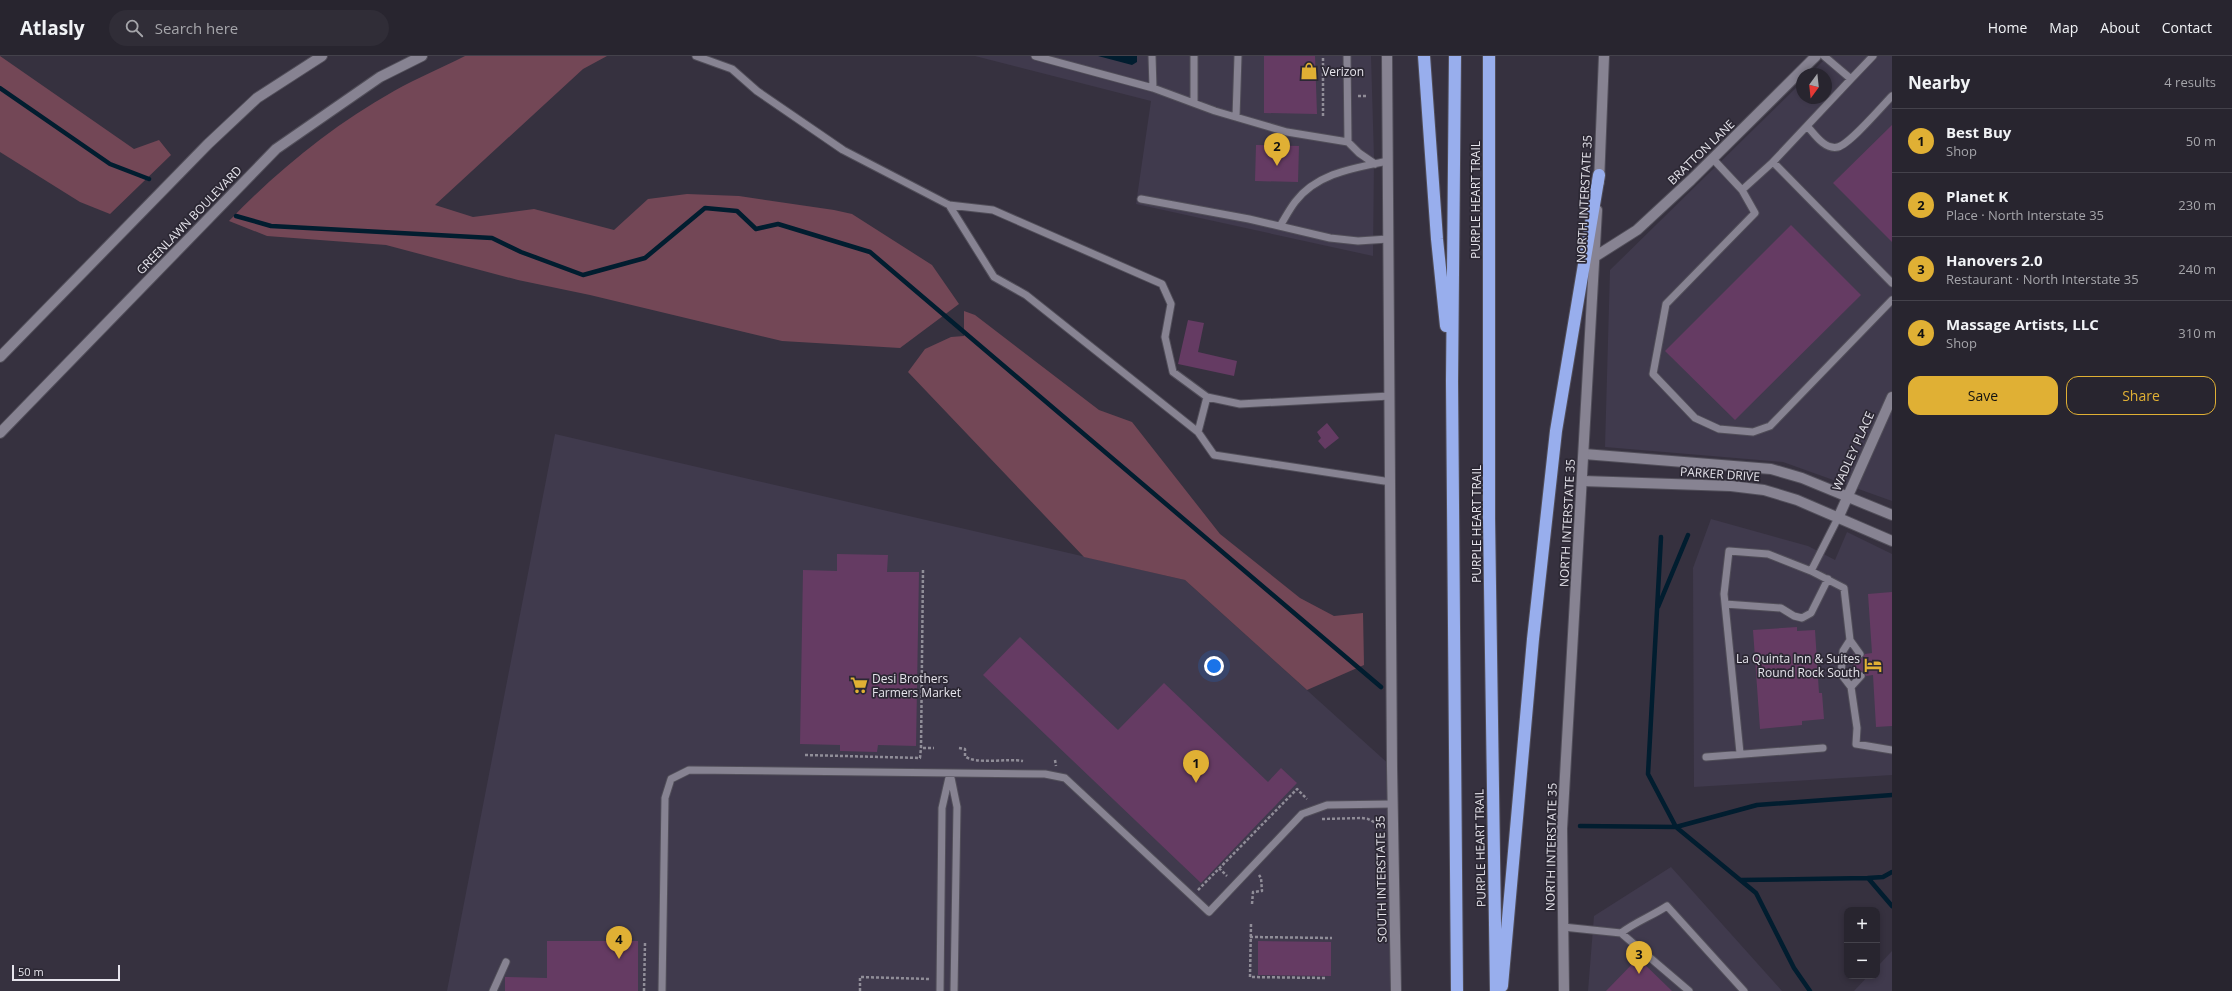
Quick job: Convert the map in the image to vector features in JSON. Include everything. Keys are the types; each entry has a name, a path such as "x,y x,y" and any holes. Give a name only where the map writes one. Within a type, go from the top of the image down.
{"highway":[{"path":"1424,56 1437,238 1452,382"},
{"name":"PURPLE HEART TRAIL","path":"1455,56 1452,382 1457,991"},
{"name":"PURPLE HEART TRAIL","path":"1489,56 1489,518 1496,991"},
{"path":"1502,991 1533,639 1556,431 1599,175"}],"main road":[{"path":"0,357 208,144 257,98 322,56"},
{"name":"GREENLAWN BOULEVARD","path":"0,433 276,150 380,77 422,56"},
{"path":"1387,56 1391,482"},
{"name":"NORTH INTERSTATE 35","path":"1564,991 1562,829 1596,256 1604,56"},
{"name":"BRATTON LANE","path":"1596,256 1637,230 1713,159 1816,56"},
{"name":"WADLEY PLACE","path":"1838,516 1892,397"},
{"name":"PARKER DRIVE","path":"1584,454 1771,469 1802,478 1892,515"},
{"name":"PARKER DRIVE","path":"1583,481 1731,486 1764,490 1797,500 1838,516 1892,541"},
{"name":"SOUTH INTERSTATE 35","path":"1391,482 1392,804 1396,991"}],"lane":[{"path":"696,56 732,69 757,91 843,150 950,205 994,210 1162,284 1171,304 1166,337 1173,372 1207,397 1240,404 1390,396"},
{"path":"1035,56 1153,88 1236,117 1287,132 1348,142 1359,153 1375,164"},
{"path":"1152,56 1153,88"},
{"path":"1194,56 1194,103"},
{"path":"1236,117 1238,56"},
{"path":"1347,56 1348,142"},
{"path":"1824,56 1851,79"},
{"path":"1742,190 1808,128 1873,56"},
{"path":"1808,128 1821,142 1829,146 1838,147 1848,141 1892,96"},
{"path":"1713,159 1742,190 1755,213 1664,306 1653,374 1694,418 1720,429 1753,432 1770,426 1892,300"},
{"path":"1280,226 1295,202 1316,183 1346,170 1388,162"},
{"path":"1773,162 1892,283"},
{"path":"1141,199 1280,226 1330,238 1358,241 1388,239"},
{"path":"950,205 994,277 1026,295 1198,432 1214,455 1391,482"},
{"path":"1198,432 1207,397"},
{"path":"1811,571 1838,516"},
{"path":"1740,753 1724,594 1729,551 1768,554 1811,571 1844,588 1850,640 1860,654"},
{"path":"1725,604 1781,608 1794,616 1802,618 1811,613 1828,579"},
{"path":"1850,640 1842,651 1841,674 1851,686 1857,728 1856,744 1892,750"},
{"path":"1851,686 1861,676"},
{"path":"1706,757 1740,753 1823,748"},
{"path":"662,991 665,798 671,779 689,770 1045,774 1064,778 1209,912 1302,814 1327,805 1392,804"},
{"path":"940,991 942,808 950,773"},
{"path":"950,773 957,807 954,991"},
{"path":"1621,933 1631,926 1653,916 1666,906 1744,991"},
{"path":"1563,928 1621,933 1689,991"},
{"path":"493,991 506,962"}],"path":[{"path":"1322,116 1323,56"},
{"path":"1356,96 1367,96"},
{"path":"805,755 920,758 923,570"},
{"path":"921,748 934,748"},
{"path":"960,748 965,749 965,756 972,760 1015,759 1023,761"},
{"path":"1055,760 1058,770"},
{"path":"1193,884 1198,890 1297,789 1307,799"},
{"path":"1315,819 1362,818 1376,823"},
{"path":"1219,868 1227,876"},
{"path":"1252,904 1253,892 1262,891 1262,878 1259,875"},
{"path":"1251,924 1250,977 1325,978"},
{"path":"1250,937 1332,938"},
{"path":"644,943 644,991"},
{"path":"860,991 860,977 931,980 931,985"}],"shaded area":[{"path":"0,56 134,149 159,140 171,155 110,214 80,202 0,152"},
{"path":"465,56 607,56 583,69 435,205 473,217 534,209 614,230 648,199 687,194 739,196 834,210 852,214 932,265 959,304 900,348 782,341 590,295 518,280 386,245 267,236 229,221 286,167 327,134 403,86"},
{"path":"975,56 1371,56 1374,158 1373,256 1136,204 1151,101"},
{"path":"1828,56 1892,56 1892,501 1783,462 1605,447 1610,270 1796,88 1796,104 1832,104 1832,68 1816,68"},
{"path":"964,311 975,315 1099,410 1132,422 1220,534 1300,598 1334,616 1363,613 1364,665 1307,690 1185,580 1084,557 908,372 925,349 951,337 964,336"},
{"path":"555,434 1185,580 1392,767 1396,991 447,991"},
{"path":"1711,519 1808,546 1835,560 1847,532 1892,554 1892,775 1694,787 1693,568"},
{"path":"1671,867 1782,991 1588,991 1594,916"},
{"path":"1892,951 1892,991 1854,991 1865,979 1880,979 1880,964"}],"water":[{"path":"1098,56 1137,56 1137,62 1132,65"}],"building":[{"path":"1264,56 1315,56 1317,114 1264,113"},
{"path":"1892,125 1892,242 1833,183"},
{"path":"1256,145 1299,146 1298,182 1255,181"},
{"path":"1791,225 1861,295 1735,420 1665,351"},
{"path":"1188,320 1204,323 1198,352 1237,361 1234,376 1178,364"},
{"path":"1327,423 1339,438 1325,449 1318,441 1321,438 1317,432"},
{"name":"Desi Brothers Farmers Market","path":"837,554 888,555 887,572 919,572 916,746 878,745 877,752 840,751 840,745 800,744 803,570 837,571"},
{"name":"La Quinta Inn & Suites Round Rock South","path":"1892,592 1892,726 1876,727 1873,675 1866,676 1864,672 1860,671 1854,676 1853,654 1860,659 1865,654 1872,653 1868,594"},
{"path":"1797,627 1797,631 1815,630 1819,693 1822,693 1824,719 1802,721 1802,725 1760,729 1753,630"},
{"path":"1020,637 1118,730 1164,683 1268,782 1281,768 1297,783 1201,883 983,675"},
{"path":"547,941 638,941 638,991 505,991 505,977 547,978"},
{"path":"1258,941 1331,942 1331,976 1258,975"},
{"path":"1638,958 1672,991 1606,991"}],"waterway":[{"path":"0,88 110,164 149,179"},
{"path":"236,216 271,226 492,238 521,252 583,275 645,258 705,208 737,211 756,229 778,224 870,252 1381,687"},
{"path":"1658,607 1688,535"},
{"path":"1661,537 1648,774 1676,827 1757,805 1892,795"},
{"path":"1580,826 1676,827 1756,893 1794,968 1810,991"},
{"path":"1868,878 1883,877 1892,872"},
{"path":"1741,880 1868,878 1892,906"}],"place":[{"name":"Verizon","path":"1309,71"},
{"name":"Planet K","path":"1277,166"},
{"name":"La Quinta Inn & Suites Round Rock South","path":"1873,665"},
{"name":"Desi Brothers Farmers Market","path":"859,685"},
{"name":"Best Buy","path":"1196,783"},
{"name":"Massage Artists, LLC","path":"619,959"},
{"name":"Hanovers 2.0","path":"1639,974"}]}
